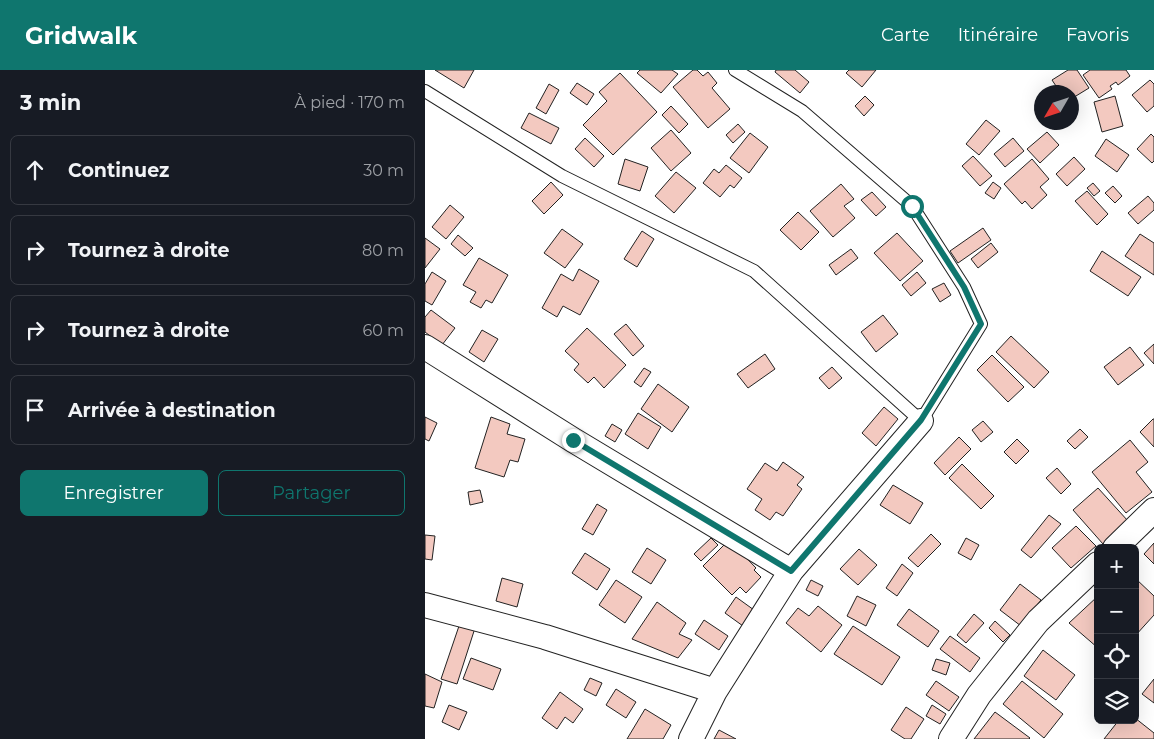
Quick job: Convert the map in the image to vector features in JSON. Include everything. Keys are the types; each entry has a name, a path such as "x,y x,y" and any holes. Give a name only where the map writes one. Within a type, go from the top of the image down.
{"street":[{"path":"425,347 573,440 791,571"},
{"path":"691,739 715,691 791,571 921,420"},
{"path":"1119,544 1154,510"},
{"path":"951,739 979,694 1038,621 1094,568"},
{"path":"425,605 545,637 715,691"}],"lane":[{"path":"425,91 562,176 754,271 921,420 981,324 964,287 912,206 802,111 735,70"}],"building":[{"path":"435,70 474,70 464,88"},
{"path":"640,70 672,70 678,74 661,93 637,73"},
{"path":"693,70 697,70 703,76 708,72 717,83 712,88 730,109 708,128 673,87"},
{"path":"776,70 795,70 809,82 800,93 775,72"},
{"path":"849,70 876,70 862,87 846,73"},
{"path":"1068,70 1077,70 1089,88 1079,94 1079,85 1055,85 1052,80"},
{"path":"1090,70 1126,70 1130,76 1118,85 1116,82 1110,86 1112,89 1099,98 1083,75"},
{"path":"620,73 657,112 613,155 583,125 607,101 599,92"},
{"path":"1150,80 1154,84 1154,106 1147,112 1132,95"},
{"path":"577,83 594,94 587,105 570,93"},
{"path":"549,84 559,90 546,114 536,108"},
{"path":"865,96 874,105 864,116 855,106"},
{"path":"1115,96 1123,126 1102,132 1094,102"},
{"path":"671,106 688,124 679,133 662,115"},
{"path":"529,113 559,128 551,144 521,128"},
{"path":"986,120 1000,131 979,155 966,144"},
{"path":"738,124 745,132 733,143 726,135"},
{"path":"671,130 691,153 671,171 651,148"},
{"path":"1047,132 1059,145 1040,163 1027,149"},
{"path":"750,133 768,147 749,173 730,158"},
{"path":"1151,134 1154,137 1154,161 1152,163 1137,149"},
{"path":"585,138 604,156 594,167 575,149"},
{"path":"1013,138 1024,151 1005,167 994,154"},
{"path":"1106,139 1129,155 1117,172 1095,156"},
{"path":"973,156 992,176 980,186 962,166"},
{"path":"1074,157 1085,169 1067,186 1056,174"},
{"path":"625,159 648,167 640,191 618,184"},
{"path":"1032,159 1049,179 1040,187 1047,195 1032,209 1025,201 1022,204 1004,184"},
{"path":"726,165 742,178 734,188 730,185 720,197 703,183 714,169 719,173"},
{"path":"676,172 696,188 674,213 655,196"},
{"path":"551,182 563,195 544,214 532,201"},
{"path":"993,182 1001,188 994,199 985,193"},
{"path":"1093,183 1100,191 1094,196 1087,188"},
{"path":"841,184 854,199 844,206 855,218 833,237 810,211"},
{"path":"1113,186 1122,196 1115,203 1105,193"},
{"path":"1087,191 1108,214 1097,225 1075,201"},
{"path":"872,192 886,207 876,216 861,200"},
{"path":"1148,196 1154,203 1154,210 1138,224 1128,213"},
{"path":"450,205 464,217 446,239 432,227"},
{"path":"798,212 819,232 801,250 780,230"},
{"path":"983,228 991,240 958,263 950,251"},
{"path":"562,229 583,244 565,268 544,253"},
{"path":"642,231 654,239 637,267 624,259"},
{"path":"897,233 923,261 900,281 874,253"},
{"path":"1140,234 1154,243 1154,275 1125,256"},
{"path":"458,235 473,248 465,256 451,244"},
{"path":"425,238 440,249 425,268"},
{"path":"991,243 998,252 978,268 971,259"},
{"path":"851,249 858,258 836,275 829,265"},
{"path":"1102,251 1141,277 1128,296 1090,271"},
{"path":"479,258 508,275 492,303 486,300 481,308 470,302 476,292 463,285"},
{"path":"579,269 599,281 580,315 563,306 557,317 542,308 561,274 573,281"},
{"path":"432,272 446,281 432,305 425,301 425,284"},
{"path":"917,272 926,283 911,296 902,285"},
{"path":"944,283 951,295 940,302 932,289"},
{"path":"431,310 455,328 442,345 425,332 425,317"},
{"path":"883,315 898,334 876,352 861,332"},
{"path":"626,324 644,346 633,356 614,334"},
{"path":"587,328 626,365 604,388 594,377 588,383 574,370 579,364 565,351"},
{"path":"482,330 498,339 484,362 469,352"},
{"path":"1011,336 1049,372 1034,388 996,352"},
{"path":"1154,344 1154,364 1144,353"},
{"path":"1130,347 1144,365 1118,385 1104,367"},
{"path":"765,354 775,369 748,388 737,374"},
{"path":"992,355 1024,387 1008,402 977,370"},
{"path":"832,367 842,378 829,389 819,378"},
{"path":"644,368 651,372 641,387 634,382"},
{"path":"658,384 689,407 672,432 641,409"},
{"path":"884,407 898,419 876,446 862,433"},
{"path":"638,413 661,427 648,449 625,434"},
{"path":"425,417 437,423 429,441 425,439"},
{"path":"491,417 510,424 507,434 525,439 518,462 510,460 504,477 475,468"},
{"path":"1154,419 1154,447 1140,432"},
{"path":"983,421 993,432 981,442 972,430"},
{"path":"612,424 622,430 615,442 605,436"},
{"path":"1080,429 1088,437 1075,449 1067,441"},
{"path":"959,437 971,449 945,475 934,463"},
{"path":"1017,439 1029,451 1016,464 1004,452"},
{"path":"1130,440 1148,462 1136,472 1152,492 1126,513 1092,472"},
{"path":"783,462 804,477 797,485 802,489 783,516 776,512 770,520 755,510 762,499 747,489 765,463 777,471"},
{"path":"962,464 994,496 981,509 949,478"},
{"path":"1057,468 1071,484 1061,494 1046,478"},
{"path":"893,485 923,503 910,524 880,505"},
{"path":"1098,488 1128,521 1103,544 1073,510"},
{"path":"480,490 483,502 470,505 468,492"},
{"path":"597,504 607,510 593,535 582,529"},
{"path":"1049,515 1061,524 1031,558 1021,550"},
{"path":"1076,526 1094,544 1094,548 1071,568 1052,548"},
{"path":"931,534 941,544 918,567 908,558"},
{"path":"425,535 435,536 432,560 425,559"},
{"path":"711,538 718,545 701,561 694,554"},
{"path":"966,538 979,545 971,560 958,553"},
{"path":"729,540 756,568 754,570 761,577 746,593 740,587 732,595 703,566"},
{"path":"1154,543 1154,564 1144,554"},
{"path":"647,548 666,560 651,584 632,572"},
{"path":"859,549 877,565 858,585 840,569"},
{"path":"585,553 610,569 597,590 572,573"},
{"path":"902,564 913,573 897,596 886,588"},
{"path":"502,578 523,584 517,607 496,601"},
{"path":"616,580 642,597 625,623 599,605"},
{"path":"811,580 823,586 818,596 806,590"},
{"path":"1139,582 1154,596 1154,615 1139,632"},
{"path":"1020,584 1041,600 1021,626 1000,610"},
{"path":"857,596 876,605 866,626 847,616"},
{"path":"736,597 754,610 743,626 725,613"},
{"path":"1094,600 1094,645 1069,623"},
{"path":"657,602 686,623 679,634 692,640 678,658 632,639"},
{"path":"818,606 842,625 821,652 786,623 798,608 809,616"},
{"path":"909,609 939,631 928,647 897,625"},
{"path":"974,614 984,623 966,643 957,635"},
{"path":"704,620 728,636 719,650 695,634"},
{"path":"995,621 1010,635 1003,642 989,628"},
{"path":"460,623 475,628 457,684 441,679"},
{"path":"853,626 900,657 882,685 834,654"},
{"path":"950,636 980,658 970,672 940,649"},
{"path":"1043,650 1075,675 1056,700 1024,676"},
{"path":"471,658 501,669 493,690 463,679"},
{"path":"936,659 950,663 946,675 932,670"},
{"path":"425,674 442,682 434,708 425,706"},
{"path":"590,678 602,683 596,696 584,690"},
{"path":"1154,679 1154,703 1142,694"},
{"path":"936,681 959,697 949,711 926,695"},
{"path":"1022,681 1063,714 1044,738 1003,704"},
{"path":"616,689 636,702 626,718 606,705"},
{"path":"560,692 583,709 573,723 565,717 557,729 542,718"},
{"path":"449,705 467,712 459,730 442,722"},
{"path":"932,705 946,714 940,724 926,716"},
{"path":"906,707 924,719 911,739 905,739 891,730"},
{"path":"645,709 671,725 663,739 627,739"},
{"path":"995,712 1030,738 974,739"},
{"path":"1139,721 1154,733 1154,739 1104,739 1116,724 1139,724"},
{"path":"719,730 736,739 714,739"}],"route":[{"path":"573,440 791,571 921,420 981,324 964,287 912,206"}]}
